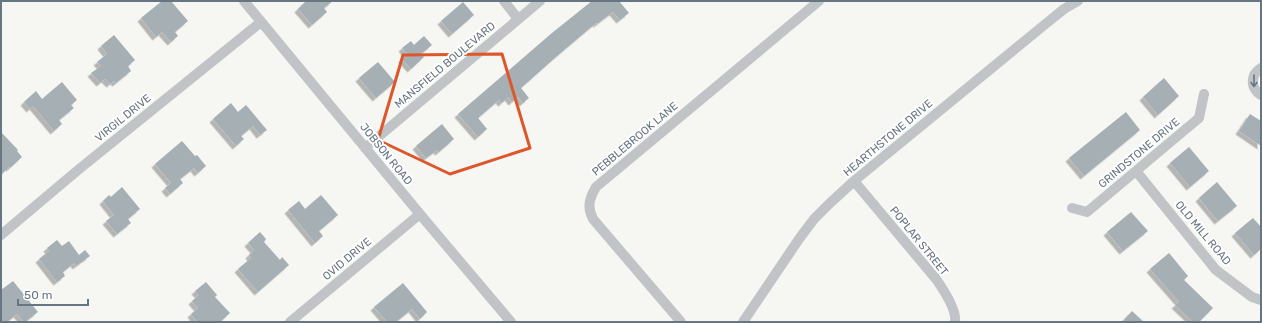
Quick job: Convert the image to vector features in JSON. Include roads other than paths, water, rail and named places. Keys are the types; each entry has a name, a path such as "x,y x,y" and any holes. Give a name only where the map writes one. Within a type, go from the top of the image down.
{"street":[{"name":"JOBSON ROAD","path":"244,1 511,322"},
{"path":"504,1 518,19"},
{"name":"MANSFIELD BOULEVARD","path":"365,148 540,1"},
{"name":"PEBBLEBROOK LANE","path":"681,322 594,219 589,212 591,196 596,187 819,1"},
{"name":"HEARTHSTONE DRIVE","path":"743,322 799,239 814,219 829,204 854,181 1043,26 1064,9 1078,1"},
{"name":"VIRGIL DRIVE","path":"1,235 78,170 261,22"},
{"path":"1261,68 1254,74 1252,83 1254,88 1261,95"},
{"name":"GRINDSTONE DRIVE","path":"1072,208 1087,212 1199,118 1204,94"},
{"name":"OLD MILL ROAD","path":"1136,171 1216,270 1252,297 1261,300"},
{"name":"POPLAR STREET","path":"854,181 936,279 946,294 956,316 955,321"},
{"name":"OVID DRIVE","path":"290,322 420,214"}]}
